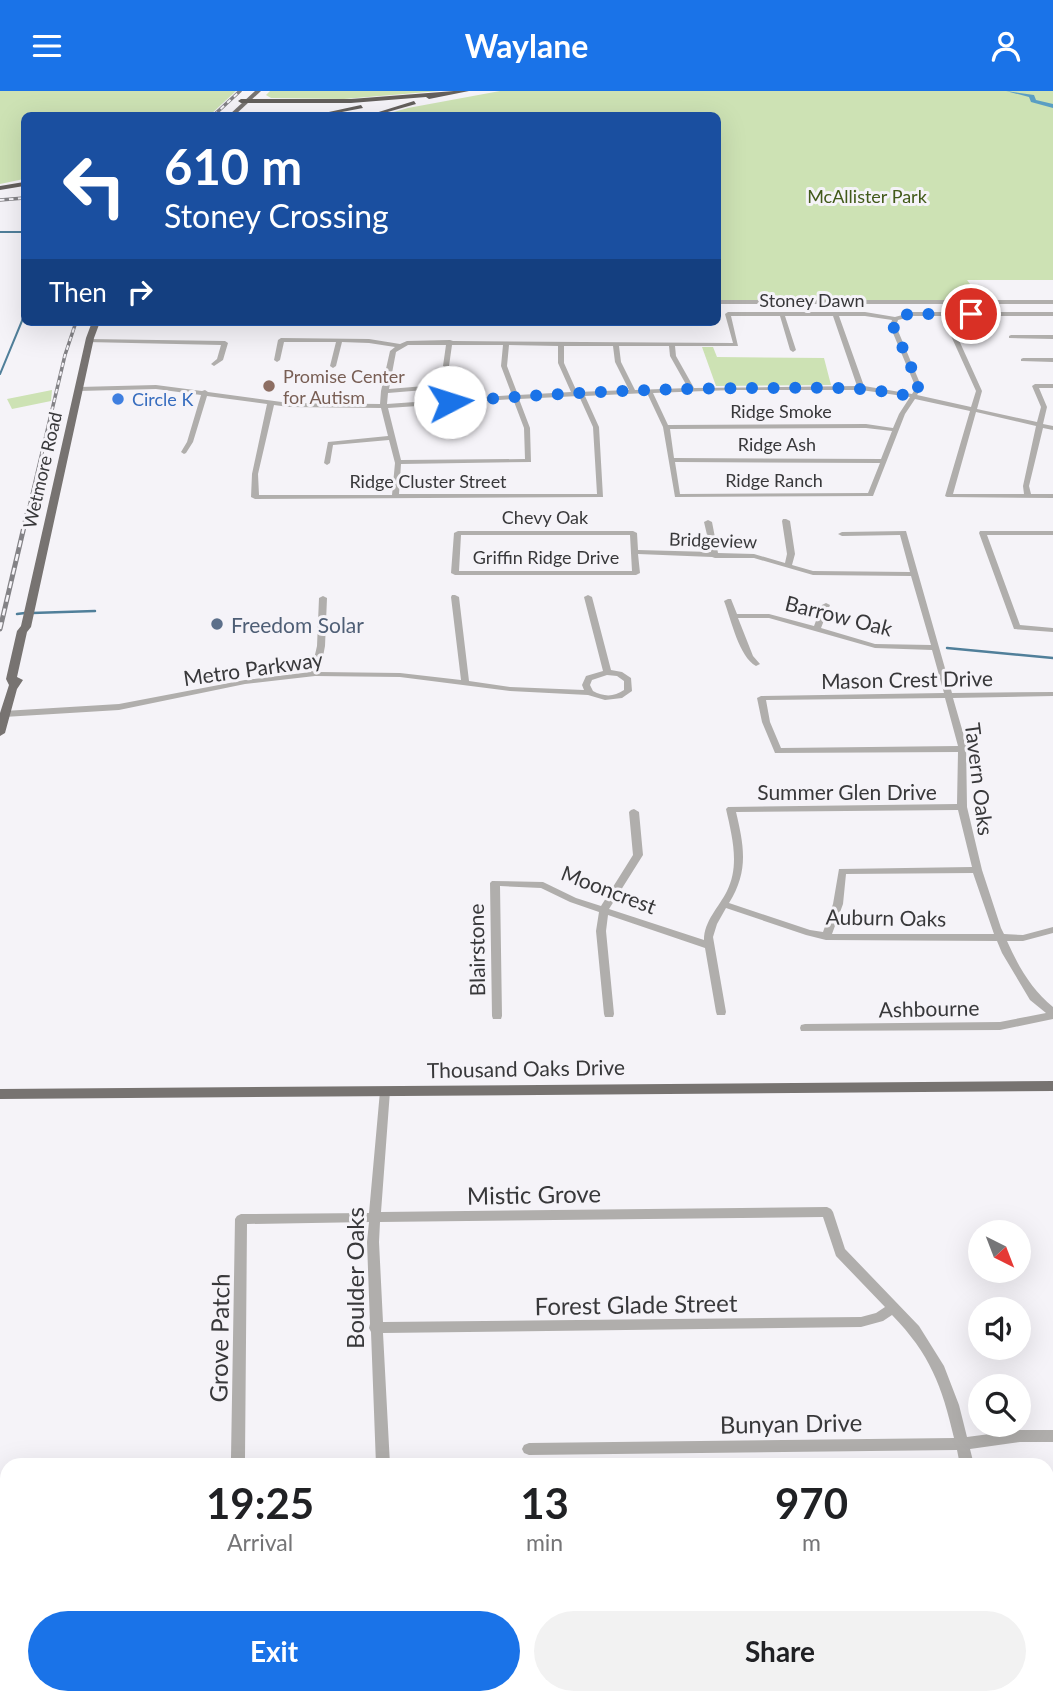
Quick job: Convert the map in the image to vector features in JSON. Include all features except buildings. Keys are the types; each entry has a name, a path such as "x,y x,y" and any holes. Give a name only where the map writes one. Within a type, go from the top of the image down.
{"highway":[{"path":"325,112 453,91"},
{"path":"337,112 467,91"},
{"path":"382,112 467,91"},
{"path":"248,100 351,100 438,94"},
{"path":"248,100 282,104 296,110"},
{"path":"0,189 21,186"}],"main road":[{"path":"230,112 248,100"},
{"path":"235,112 248,100"},
{"name":"Wetmore Road","path":"0,733 14,684 19,678 30,630 28,618 95,326"},
{"name":"Thousand Oaks Drive","path":"0,1094 1053,1086"}],"street":[{"path":"721,302 1053,302"},
{"name":"Stoney Dawn","path":"672,345 736,345 728,314 872,314 895,319 908,314 1053,314"},
{"path":"782,314 793,349"},
{"path":"835,314 861,388"},
{"path":"944,314 979,391 949,496 1053,496"},
{"path":"884,461 905,406 919,385 893,326 895,319"},
{"path":"1011,337 1053,337"},
{"path":"89,341 225,343 220,360 214,364"},
{"path":"277,360 281,341 380,342 399,346"},
{"path":"333,366 339,341"},
{"path":"395,497 398,461 384,406 384,391 393,351 399,346 411,342 672,345 673,356 692,390"},
{"path":"446,366 450,342"},
{"path":"398,461 528,461 528,432 504,366 506,343"},
{"path":"561,343 561,363 578,394"},
{"path":"616,344 618,362 634,392"},
{"path":"1023,360 1053,361"},
{"path":"384,391 448,386"},
{"path":"1028,496 1026,486 1044,407 1035,386 1053,386"},
{"path":"79,389 146,387 316,406 384,406 649,391 861,388 1053,428"},
{"path":"649,391 666,427 671,460"},
{"path":"184,452 190,442 205,392"},
{"name":"Ridge Cluster Street","path":"271,402 255,474 255,497 601,496 597,432 578,394"},
{"path":"450,402 458,428"},
{"name":"Ridge Smoke","path":"666,427 866,426 896,430"},
{"path":"327,463 330,443 392,438"},
{"name":"Ridge Ash","path":"671,460 884,461"},
{"name":"Ridge Ranch","path":"671,460 677,496 871,495 884,461"},
{"path":"786,521 791,554 788,565"},
{"path":"708,522 715,556"},
{"name":"Chevy Oak","path":"455,573 458,533 633,533 634,552"},
{"name":"Tavern Oaks","path":"842,534 903,533 962,749 962,807 977,870 1000,938 1034,997 1053,1014"},
{"path":"1053,533 983,533 1017,627 1053,630"},
{"name":"Bridgeview","path":"634,552 754,556 813,573 914,573"},
{"name":"Griffin Ridge Drive","path":"455,573 636,573 634,552"},
{"path":"455,597 465,683"},
{"path":"588,597 607,672"},
{"path":"315,674 323,598"},
{"path":"728,601 749,657 756,664"},
{"path":"816,630 826,604"},
{"name":"Barrow Oak","path":"734,616 769,616 875,646 936,648"},
{"path":"607,672 619,674 628,680 628,691 620,696 607,698 590,693 586,681 594,675 607,672"},
{"name":"Metro Parkway","path":"4,714 119,707 245,682 315,674 387,674 510,689 590,693"},
{"name":"Mason Crest Drive","path":"962,749 778,751 766,722 761,698 1053,694"},
{"name":"Summer Glen Drive","path":"723,904 734,884 739,865 732,809 962,807"},
{"path":"609,1014 601,931 604,909 638,855 634,812"},
{"path":"827,937 838,904 842,871 977,870"},
{"name":"Mooncrest","path":"495,883 542,885 573,899 708,945"},
{"name":"Blairstone","path":"495,883 497,1016"},
{"path":"721,1012 708,945 710,925 723,904"},
{"name":"Auburn Oaks","path":"723,904 827,937 1000,938 1033,936 1053,930"},
{"name":"Ashbourne","path":"805,1028 1000,1026 1023,1023 1053,1014"},
{"name":"Boulder Oaks","path":"383,1458 375,1328 374,1217 385,1091"},
{"name":"Mistic Grove","path":"241,1219 827,1212 840,1252 894,1307"},
{"name":"Grove Patch","path":"238,1458 241,1219"},
{"path":"894,1307 915,1330 940,1370 953,1405 965,1458"},
{"name":"Forest Glade Street","path":"375,1328 861,1322 879,1317 894,1307"},
{"name":"Bunyan Drive","path":"529,1449 962,1444 1020,1436 1053,1436"}],"green space":[{"path":"0,91 236,91 213,112 21,112 21,180 0,184"},
{"path":"270,91 440,91 344,99 271,98 266,95"},
{"name":"McAllister Park","path":"500,91 1053,91 1053,280 967,280 983,301 721,301 721,112 394,112"},
{"path":"702,347 713,347 717,357 824,358 831,385 716,386"},
{"path":"52,390 51,401 12,409 7,399"}],"waterway":[{"path":"1009,91 1032,96 1033,101 1053,106"},
{"path":"0,232 21,232"},
{"path":"0,374 21,323"},
{"path":"32,613 95,611"},
{"path":"17,614 25,613"},
{"path":"947,648 1053,658"}],"railway":[{"path":"217,112 240,91"},
{"path":"0,200 21,198"},
{"path":"27,516 65,355 75,326"},
{"path":"0,629 27,514"}],"place":[{"name":"Promise Center for Autism","path":"269,386"},
{"name":"Circle K","path":"118,399"},
{"name":"Freedom Solar","path":"217,624"}],"route":[{"path":"450,402 530,395 732,388 861,388 913,397 919,385 893,326 895,319 908,314 971,314"}]}
